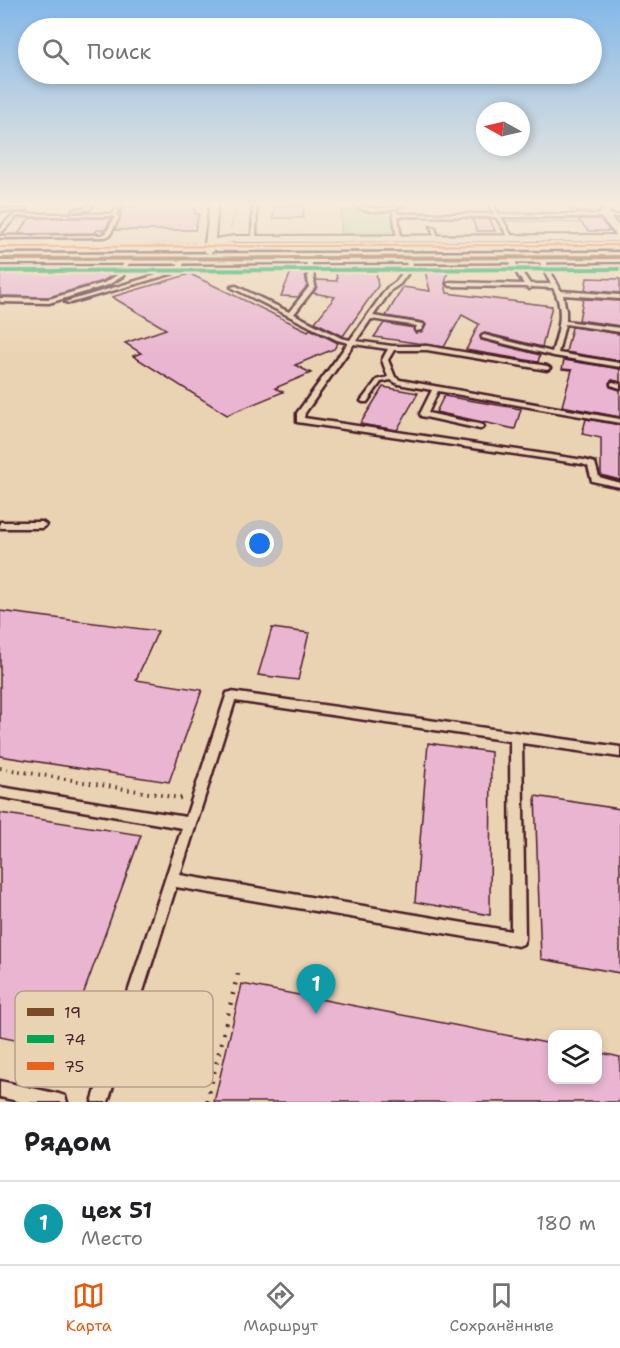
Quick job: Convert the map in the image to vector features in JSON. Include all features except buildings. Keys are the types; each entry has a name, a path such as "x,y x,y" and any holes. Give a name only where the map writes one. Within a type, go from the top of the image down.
{"main road":[{"path":"0,259 183,258 191,254"},
{"path":"272,254 309,258 620,257"}],"lane":[{"path":"408,257 410,266 301,413 300,420 584,462 592,465 595,480 620,485"},
{"path":"540,257 564,302 563,322 554,354"},
{"path":"68,302 178,270 183,258"},
{"path":"290,315 312,287 309,258"},
{"path":"509,258 529,287"},
{"path":"0,300 49,301 106,284 121,275 128,259"},
{"path":"450,284 555,286"},
{"path":"234,287 339,339 392,348 427,348 547,368"},
{"path":"560,293 620,297"},
{"path":"370,317 421,326 418,330"},
{"path":"563,322 620,330"},
{"path":"484,337 554,354 620,365"},
{"path":"392,348 385,360 392,378"},
{"path":"365,401 379,381 392,378 406,385 620,421"},
{"path":"435,390 424,414 480,427"},
{"path":"0,525 42,525"},
{"path":"136,991 231,696 620,752"},
{"path":"171,880 518,939 516,737"},
{"path":"0,792 189,823"},
{"path":"100,1102 105,1087"},
{"path":"0,1089 59,1102"}],"path":[{"path":"0,768 196,801"},
{"path":"213,1077 238,973"},
{"path":"207,1102 211,1087"}],"transit line":[{"name":"19","path":"0,259 620,257"},
{"name":"74","path":"0,271 620,269"}],"place":[{"name":"цех 51","path":"316,1014"}]}
